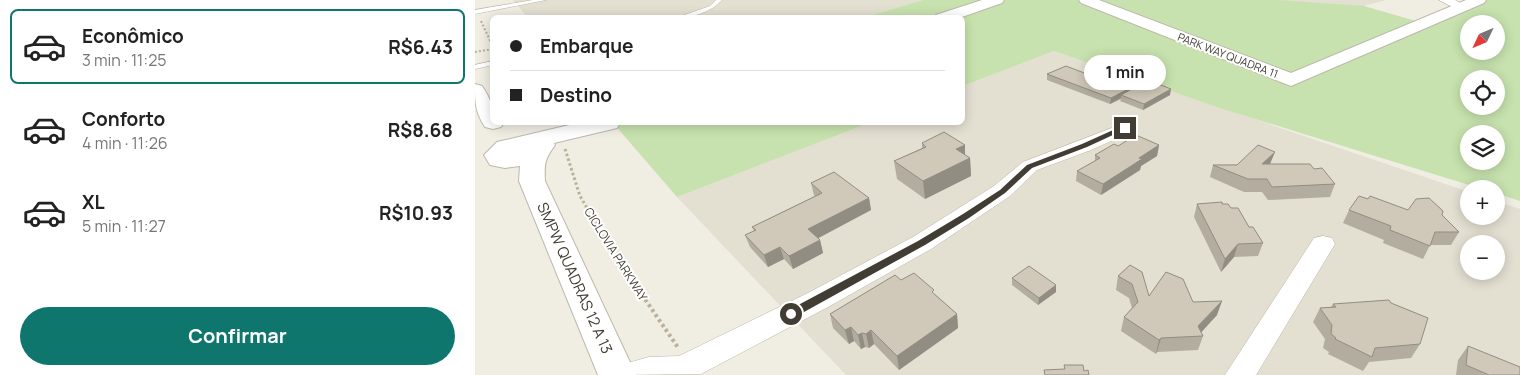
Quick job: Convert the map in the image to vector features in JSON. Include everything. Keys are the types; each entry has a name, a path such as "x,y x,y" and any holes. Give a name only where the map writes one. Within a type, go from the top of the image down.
{"street":[{"path":"951,15 997,0"},
{"name":"PARK WAY QUADRA 11","path":"1086,0 1291,80 1479,0"},
{"path":"1445,0 1462,8"},
{"name":"SMPW QUADRAS 12 A 13","path":"475,90 490,120"},
{"path":"533,153 566,138 604,125"},
{"path":"498,136 533,153 605,125"},
{"path":"628,375 649,370 682,369 818,300 922,243 1003,191 1030,166 1125,128"},
{"name":"SMPW QUADRAS 12 A 13","path":"498,136 533,153 617,375"},
{"path":"1240,375 1323,244"}],"lane":[{"path":"475,12 543,0"},
{"path":"688,15 712,7 719,0"},
{"path":"475,67 490,64"}],"path":[{"path":"475,19 482,21 490,41"},
{"path":"475,52 490,49"},
{"name":"CICLOVIA PARKWAY","path":"566,138 564,147 580,196 682,369"}],"shaded area":[{"path":"513,0 923,0 872,15 525,15"},
{"path":"1241,0 1386,0 1308,21"},
{"path":"1054,51 1460,189 1460,225 1505,225 1505,204 1520,209 1520,375 846,375 677,197 864,125 965,125 965,85"}],"green space":[{"path":"923,0 1277,0 1364,6 1430,25 1482,0 1520,0 1520,201 1505,196 1505,180 1460,180 1460,182 1226,110 1054,51 965,85 965,15 872,15"},
{"path":"615,125 864,125 677,197"}],"building":[{"path":"1066,66 1100,79 1105,77 1132,87 1111,98 1047,74"},
{"path":"1148,80 1171,89 1144,104 1121,95"},
{"path":"944,132 965,145 956,149 970,158 923,181 894,161 926,147 922,143"},
{"path":"1136,135 1159,145 1139,158 1142,159 1103,184 1077,171 1100,158 1095,155 1114,144 1118,146"},
{"path":"1258,145 1275,152 1262,164 1310,164 1314,169 1322,168 1335,184 1272,187 1267,179 1248,179 1213,165 1237,165"},
{"path":"834,172 869,198 808,229 820,240 789,256 780,247 764,255 745,235 756,230 752,227 822,193 811,183"},
{"path":"1359,196 1368,199 1370,196 1408,210 1416,199 1429,198 1443,211 1442,215 1459,232 1435,232 1430,246 1390,230 1391,226 1349,210"},
{"path":"1222,202 1222,204 1228,204 1231,208 1238,208 1249,227 1253,227 1263,243 1238,244 1225,259 1197,204"},
{"path":"1130,265 1142,272 1149,296 1166,272 1183,279 1193,302 1222,301 1198,326 1203,336 1161,338 1159,340 1124,317 1138,302 1132,284 1118,276"},
{"path":"1029,266 1056,285 1039,298 1012,278"},
{"path":"914,273 957,314 897,356 871,330 866,334 858,335 851,327 845,330 830,314 895,275 901,280"},
{"path":"1389,300 1391,303 1428,318 1420,344 1375,348 1372,357 1335,339 1331,334 1332,325 1320,308 1336,307 1333,304"},
{"path":"1468,346 1520,367 1520,375 1489,375 1466,365"},
{"path":"1064,365 1083,365 1084,371 1088,370 1089,375 1045,375 1044,370 1065,369"}],"route":[{"path":"791,314 922,243 966,216 1003,191 1030,166 1125,128"}]}
